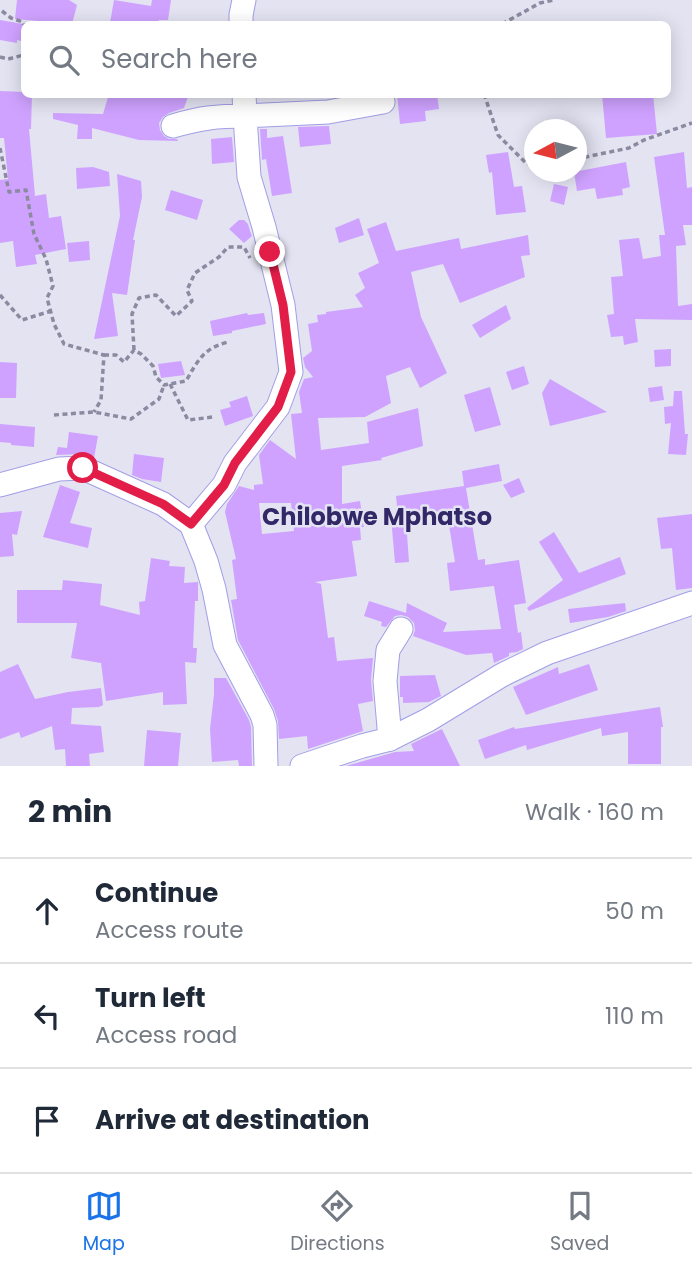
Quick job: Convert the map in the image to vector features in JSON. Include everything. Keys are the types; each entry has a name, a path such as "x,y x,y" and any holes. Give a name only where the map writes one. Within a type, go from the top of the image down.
{"street":[{"path":"241,21 244,0"},
{"path":"173,126 215,116 245,105 328,112 383,102"},
{"path":"191,524 224,485 235,463 278,407 291,372 283,305 249,177 245,105"},
{"path":"0,485 59,468 83,468 163,504 191,524 214,589 225,645 262,715 265,725 266,766"},
{"path":"302,766 390,739 428,720 502,675 547,653 692,603"},
{"path":"390,739 385,681 387,650 401,629"}],"path":[{"path":"507,21 540,3 554,0"},
{"path":"1,10 21,21"},
{"path":"0,57 8,59 21,56"},
{"path":"485,98 498,135 524,161"},
{"path":"587,157 629,148 692,123"},
{"path":"0,148 9,192 26,190 34,234 46,260 53,286 47,298 54,324 64,344 104,355 116,355 124,362 134,350 132,314 139,298 156,295 176,316 192,301 187,290 195,273 219,257 228,247 244,247 252,262 264,259 270,252"},
{"path":"0,295 22,320 51,311"},
{"path":"164,386 186,381 204,353 216,345 229,342"},
{"path":"134,350 153,366 156,377 164,386"},
{"path":"94,412 101,400 104,355"},
{"path":"170,384 188,420 214,417"},
{"path":"54,415 94,412 131,418 159,399 164,386"}],"building":[{"path":"17,0 69,0 77,5 73,21 15,19"},
{"path":"114,0 151,6 152,0 171,0 168,20 110,21"},
{"path":"0,20 21,24 21,41 17,40 17,43 0,40"},
{"path":"0,91 21,92 21,98 32,98 29,129 35,196 46,194 49,218 61,216 66,249 35,255 37,264 16,267 13,241 0,243 0,180 8,179 4,138 0,138"},
{"path":"108,98 188,98 184,108 169,113 159,123 164,136 178,141 139,140 92,128 92,139 77,139 78,125 53,119 53,113 103,114"},
{"path":"397,98 438,98 439,109 425,111 426,121 400,124"},
{"path":"602,98 653,98 657,134 606,138"},
{"path":"329,126 331,144 300,147 298,127"},
{"path":"260,129 267,129 267,138 283,136 292,193 272,196 266,159 262,160"},
{"path":"232,137 234,162 212,164 211,139"},
{"path":"508,152 514,187 522,186 526,212 496,215 492,172 489,173 486,155"},
{"path":"684,152 687,188 692,187 692,225 683,225 686,245 676,246 678,306 692,304 692,320 635,319 638,342 624,345 623,336 611,337 607,315 614,314 611,277 623,276 619,240 639,238 643,259 661,256 659,235 665,235 654,157"},
{"path":"626,162 630,187 622,189 623,195 597,199 595,188 577,191 576,182 587,182 587,170"},
{"path":"93,167 109,172 110,186 77,189 76,168"},
{"path":"117,174 141,181 142,197 133,240 127,295 112,293 118,336 94,339 120,216"},
{"path":"554,184 568,187 564,205 550,201"},
{"path":"171,190 203,200 197,220 165,210"},
{"path":"359,218 364,235 339,243 335,228"},
{"path":"239,220 248,224 252,236 244,243 229,229"},
{"path":"386,222 396,251 459,238 461,249 528,235 530,255 521,256 525,277 460,303 443,264 411,272 421,317 447,373 420,388 410,367 386,376 391,403 365,417 318,418 321,450 369,443 367,422 418,408 423,446 381,458 382,460 342,466 342,504 360,501 364,527 360,527 361,540 352,541 357,576 315,582 321,584 328,638 334,637 337,661 373,658 373,701 358,704 363,731 308,749 307,736 279,739 274,709 238,640 231,600 237,599 232,560 236,559 225,512 239,486 254,490 254,485 263,484 259,455 270,440 296,459 291,414 302,413 299,392 304,379 313,377 305,367 303,358 312,351 308,324 318,322 317,315 326,312 363,307 355,295 365,288 358,273 379,263 367,229","holes":["259,503 291,503 294,531 262,534"]},
{"path":"89,241 90,260 69,262 67,243"},
{"path":"506,305 511,319 480,338 472,325"},
{"path":"247,313 264,313 266,324 213,336 210,321"},
{"path":"671,349 671,366 655,367 654,350"},
{"path":"181,361 185,375 161,378 158,364"},
{"path":"0,362 17,363 16,398 0,398"},
{"path":"524,366 529,384 512,390 506,372"},
{"path":"550,379 607,412 550,426 542,393"},
{"path":"662,386 664,400 650,402 648,388"},
{"path":"490,387 501,425 475,432 464,395"},
{"path":"674,391 682,391 685,434 688,434 686,455 668,454 671,423 665,424 664,407 673,406"},
{"path":"247,396 253,416 225,426 220,410 231,407 229,402"},
{"path":"0,424 35,427 34,447 0,442"},
{"path":"69,432 98,436 94,458 83,454 56,455 58,447 67,448"},
{"path":"134,454 164,458 161,482 132,475"},
{"path":"499,464 502,481 466,488 478,560 485,559 485,565 519,560 526,603 514,605 523,649 509,653 509,656 494,663 492,653 466,655 413,636 414,623 408,617 395,616 386,627 381,626 382,622 364,616 369,601 406,613 407,603 447,623 443,632 501,629 494,586 450,591 447,563 455,562 447,513 409,517 409,562 395,563 391,517 398,516 396,496 464,486 462,471"},
{"path":"519,478 525,492 511,498 503,485"},
{"path":"60,485 80,492 70,523 92,528 88,548 43,537"},
{"path":"22,511 17,535 12,534 14,556 0,557 0,513"},
{"path":"692,514 692,588 676,590 672,548 661,549 657,518"},
{"path":"554,532 579,573 620,557 626,574 529,611 527,608 563,580 539,542"},
{"path":"151,558 170,561 169,566 185,567 184,583 198,582 193,648 197,648 196,663 185,662 187,704 163,705 163,692 106,701 101,663 71,658 77,623 17,623 17,590 62,590 63,580 102,584 100,605 140,615 139,602 145,601"},
{"path":"625,603 626,611 570,623 568,609"},
{"path":"18,664 35,699 101,688 103,705 72,708 71,724 101,726 104,752 89,754 90,766 66,766 65,749 55,750 52,726 21,738 19,732 0,739 0,672"},
{"path":"589,664 598,690 526,715 513,687 558,667 559,674"},
{"path":"435,675 441,696 429,702 403,703 403,697 400,697 400,676"},
{"path":"214,678 226,678 249,720 252,766 239,766 238,760 212,762 210,729"},
{"path":"660,707 663,727 661,764 628,764 628,732 602,736 601,728 527,750 526,745 485,759 478,740 514,727 515,729"},
{"path":"442,729 460,766 346,766 395,752 414,751 411,744"},
{"path":"147,730 181,733 178,766 144,766"}],"district":[{"name":"Chilobwe Mphatso","path":"377,517"}],"route":[{"path":"83,468 163,504 191,524 224,485 235,463 278,407 291,372 283,305 270,252"}]}
